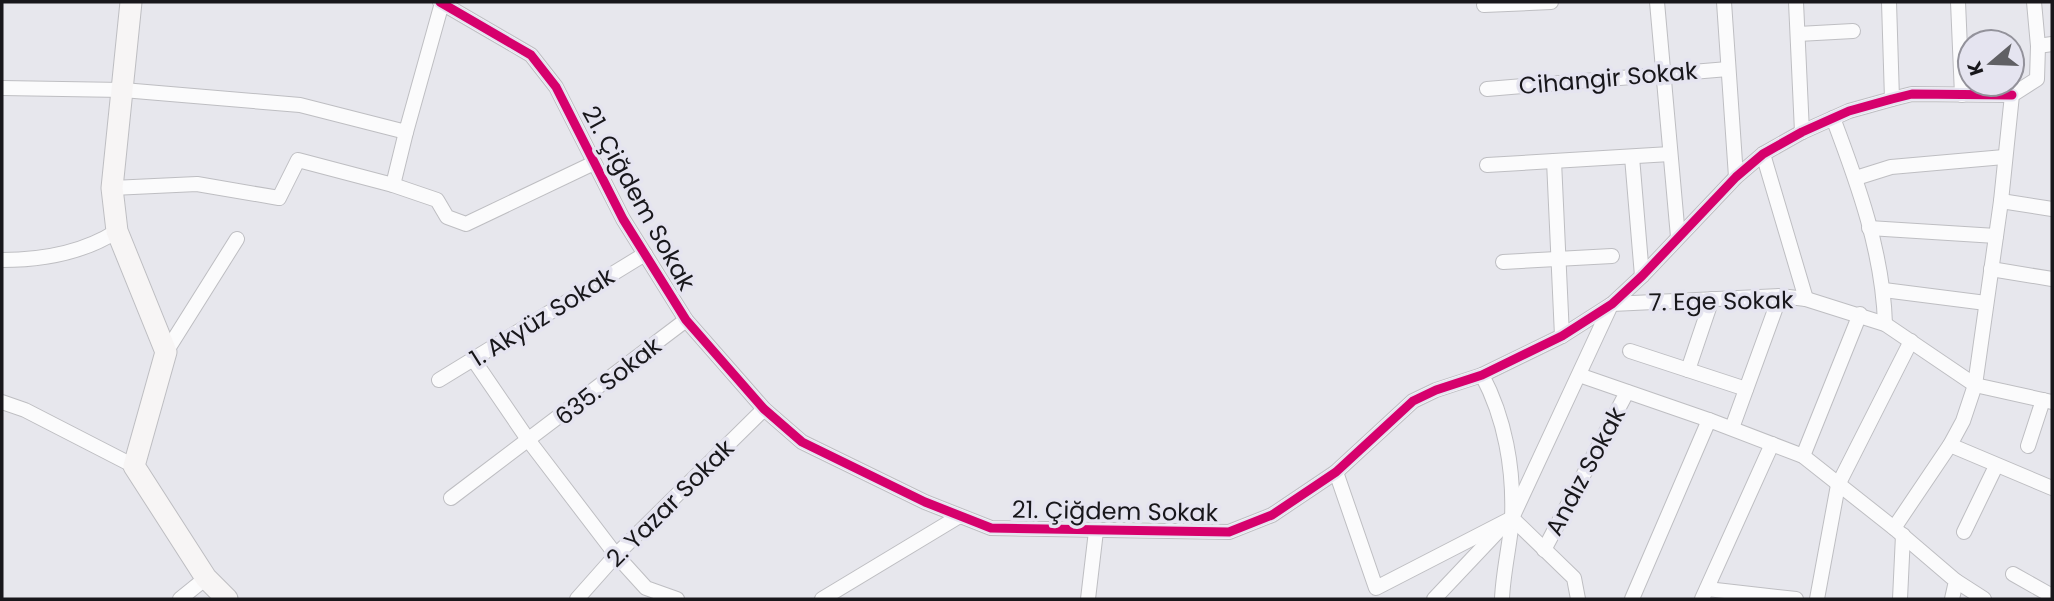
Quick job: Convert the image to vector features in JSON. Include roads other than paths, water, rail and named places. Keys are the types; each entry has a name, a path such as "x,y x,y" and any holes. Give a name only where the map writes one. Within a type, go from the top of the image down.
{"street":[{"path":"131,2 112,188 117,231 166,352"},
{"path":"1484,5 1551,2"},
{"path":"1657,2 1678,237"},
{"path":"1724,2 1736,177"},
{"path":"1796,2 1802,132"},
{"path":"1889,2 1892,99"},
{"path":"1958,2 1959,28"},
{"path":"2026,86 2037,79 2045,45 2034,2"},
{"path":"393,184 441,3"},
{"name":"21. Çiğdem Sokak","path":"441,3 531,55 556,87 623,219 686,320 764,409 802,442 958,517 991,528 1229,532 1272,515 1336,472 1413,401 1436,390 1482,375 1562,336 1612,304 1736,177 1763,154 1833,118 1892,99 1912,94 1956,95"},
{"path":"1798,34 1853,31"},
{"name":"Cihangir Sokak","path":"1487,89 1728,69"},
{"path":"2,88 123,90 300,105 406,132"},
{"path":"1900,599 1898,531 1950,446 1963,421 1975,385 2001,201 2012,98"},
{"path":"1833,118 1856,178 1869,228 1884,290 1885,324"},
{"path":"1487,165 1670,154"},
{"path":"1763,154 1806,299"},
{"path":"1632,157 1642,276"},
{"path":"1856,178 1891,167 2004,157"},
{"path":"112,188 197,184 279,198 298,160 393,184 437,200 447,217 466,224 594,163"},
{"path":"1554,161 1562,336"},
{"path":"2001,201 2052,209"},
{"path":"1869,228 1996,236"},
{"path":"2,260 75,251 101,242 117,231"},
{"path":"134,466 166,352 237,239"},
{"name":"1. Akyüz Sokak","path":"439,380 645,254"},
{"path":"1503,262 1612,256"},
{"path":"1991,269 2052,279"},
{"path":"1884,290 1986,303"},
{"path":"1732,428 1780,296"},
{"name":"7. Ege Sokak","path":"1612,304 1780,296 1806,299 1885,324 1975,385"},
{"path":"1689,370 1712,299"},
{"path":"1434,599 1512,518 1612,304"},
{"path":"1802,456 1860,314"},
{"name":"635. Sokak","path":"451,498 686,320"},
{"path":"1817,599 1838,485 1911,341"},
{"path":"1630,351 1746,389"},
{"name":"635. Sokak","path":"473,359 529,441"},
{"path":"1482,375 1494,397 1510,470 1512,518 1502,599"},
{"name":"Andız Sokak","path":"1578,375 1732,428 1802,456 1898,531 1956,581 1984,599"},
{"path":"1975,385 2047,401 2028,446"},
{"name":"Andız Sokak","path":"1544,550 1627,392"},
{"path":"2,402 25,410 134,466 206,578 227,599"},
{"name":"2. Yazar Sokak","path":"577,599 616,555 764,409"},
{"path":"1632,599 1709,420"},
{"path":"529,441 616,555 646,588 677,599"},
{"path":"1772,444 1704,594 1796,599"},
{"path":"1950,446 2052,488"},
{"path":"1964,532 1996,466"},
{"path":"1336,472 1376,588 1512,518"},
{"path":"822,599 958,517"},
{"path":"1512,518 1574,578 1578,599"},
{"path":"1088,599 1096,531"},
{"path":"2013,574 2052,596"},
{"path":"180,599 206,578"},
{"path":"1952,599 1956,581"}]}
